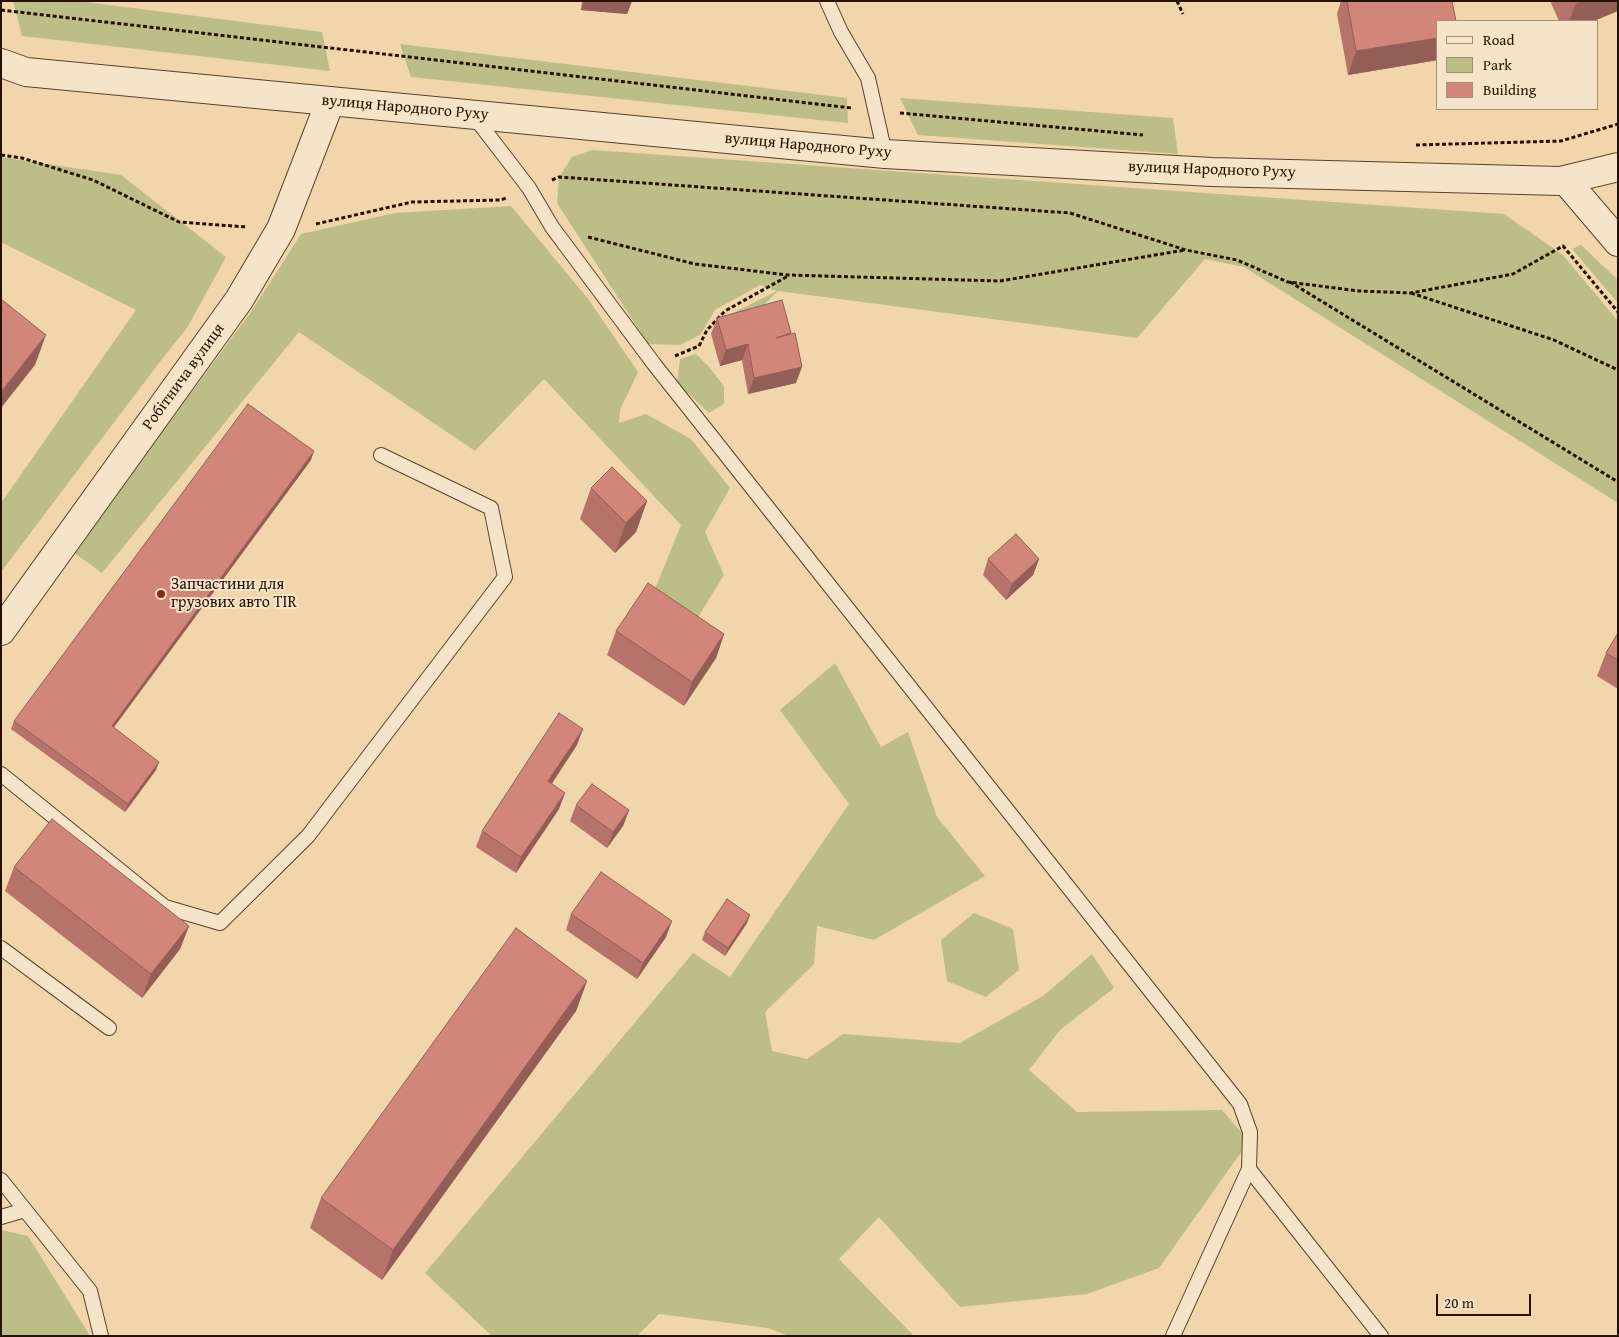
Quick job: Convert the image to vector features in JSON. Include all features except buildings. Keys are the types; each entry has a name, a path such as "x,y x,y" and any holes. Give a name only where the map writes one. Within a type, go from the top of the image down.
{"street":[{"name":"вулиця Народного Руху","path":"1,63 26,72 885,154 1212,172 1566,181 1618,167"},
{"name":"Робітнича вулиця","path":"1,631 239,300 281,229 330,102"},
{"path":"1566,181 1618,242"}],"lane":[{"path":"827,1 841,32 868,78 885,154"},
{"path":"473,114 529,188 552,227 654,364 1240,1104 1250,1132 1249,1169 1173,1336"},
{"path":"1,774 165,907 220,923 308,836 505,577 491,508 381,455"},
{"path":"1,948 109,1028"},
{"path":"1249,1169 1381,1336"},
{"path":"1,1180 90,1291 102,1336"},
{"path":"1,1217 25,1210"}],"path":[{"path":"1177,1 1183,14"},
{"path":"1,10 876,110 1149,136"},
{"path":"1413,145 1562,141 1618,124"},
{"path":"529,188 559,178 1070,212 1186,250 1237,260 1288,282 1618,482"},
{"path":"552,227 695,264 788,275 1000,280 1186,250"},
{"path":"1288,282 1359,291 1410,293 1513,274 1563,246 1618,312"},
{"path":"654,364 699,346 707,330 725,311 788,275"},
{"path":"1410,293 1554,340 1618,370"}],"green space":[{"path":"13,1 78,1 322,32 330,71 22,36"},
{"path":"400,44 847,98 848,123 411,77"},
{"path":"900,98 1173,118 1178,154 918,135"},
{"path":"592,150 1504,214 1563,255 1618,321 1618,503 1244,267 1205,259 1137,338 778,291 743,325 711,334 729,315 777,291 760,285 715,310 700,335 680,345 648,344 557,203 559,177 572,157"},
{"path":"1,157 121,175 226,257 187,328 1,572 1,503 136,310 1,242"},
{"path":"511,206 589,300 638,372 620,410 619,423 646,414 691,439 730,488 705,532 724,575 695,622 651,599 681,525 544,379 475,451 299,332 102,573 73,552 251,312 301,234 395,213"},
{"path":"1581,245 1618,280 1618,303 1572,249"},
{"path":"696,354 724,386 724,404 709,413 677,383 680,359"},
{"path":"835,663 881,747 908,732 937,817 985,876 874,940 817,926 814,964 765,1012 772,1051 807,1059 843,1034 960,1043 1043,996 1092,954 1114,988 1060,1030 1029,1070 1077,1112 1222,1110 1249,1141 1159,1268 1087,1294 960,1307 879,1217 839,1259 914,1336 789,1336 768,1328 659,1314 639,1336 492,1336 425,1273 693,953 730,977 849,804 780,710"},
{"path":"974,913 1013,929 1019,970 986,997 947,981 941,940"},
{"path":"1,1230 28,1236 89,1334 87,1336 1,1336"}],"place":[{"name":"Запчастини для грузових авто TIR","path":"161,594"}]}
